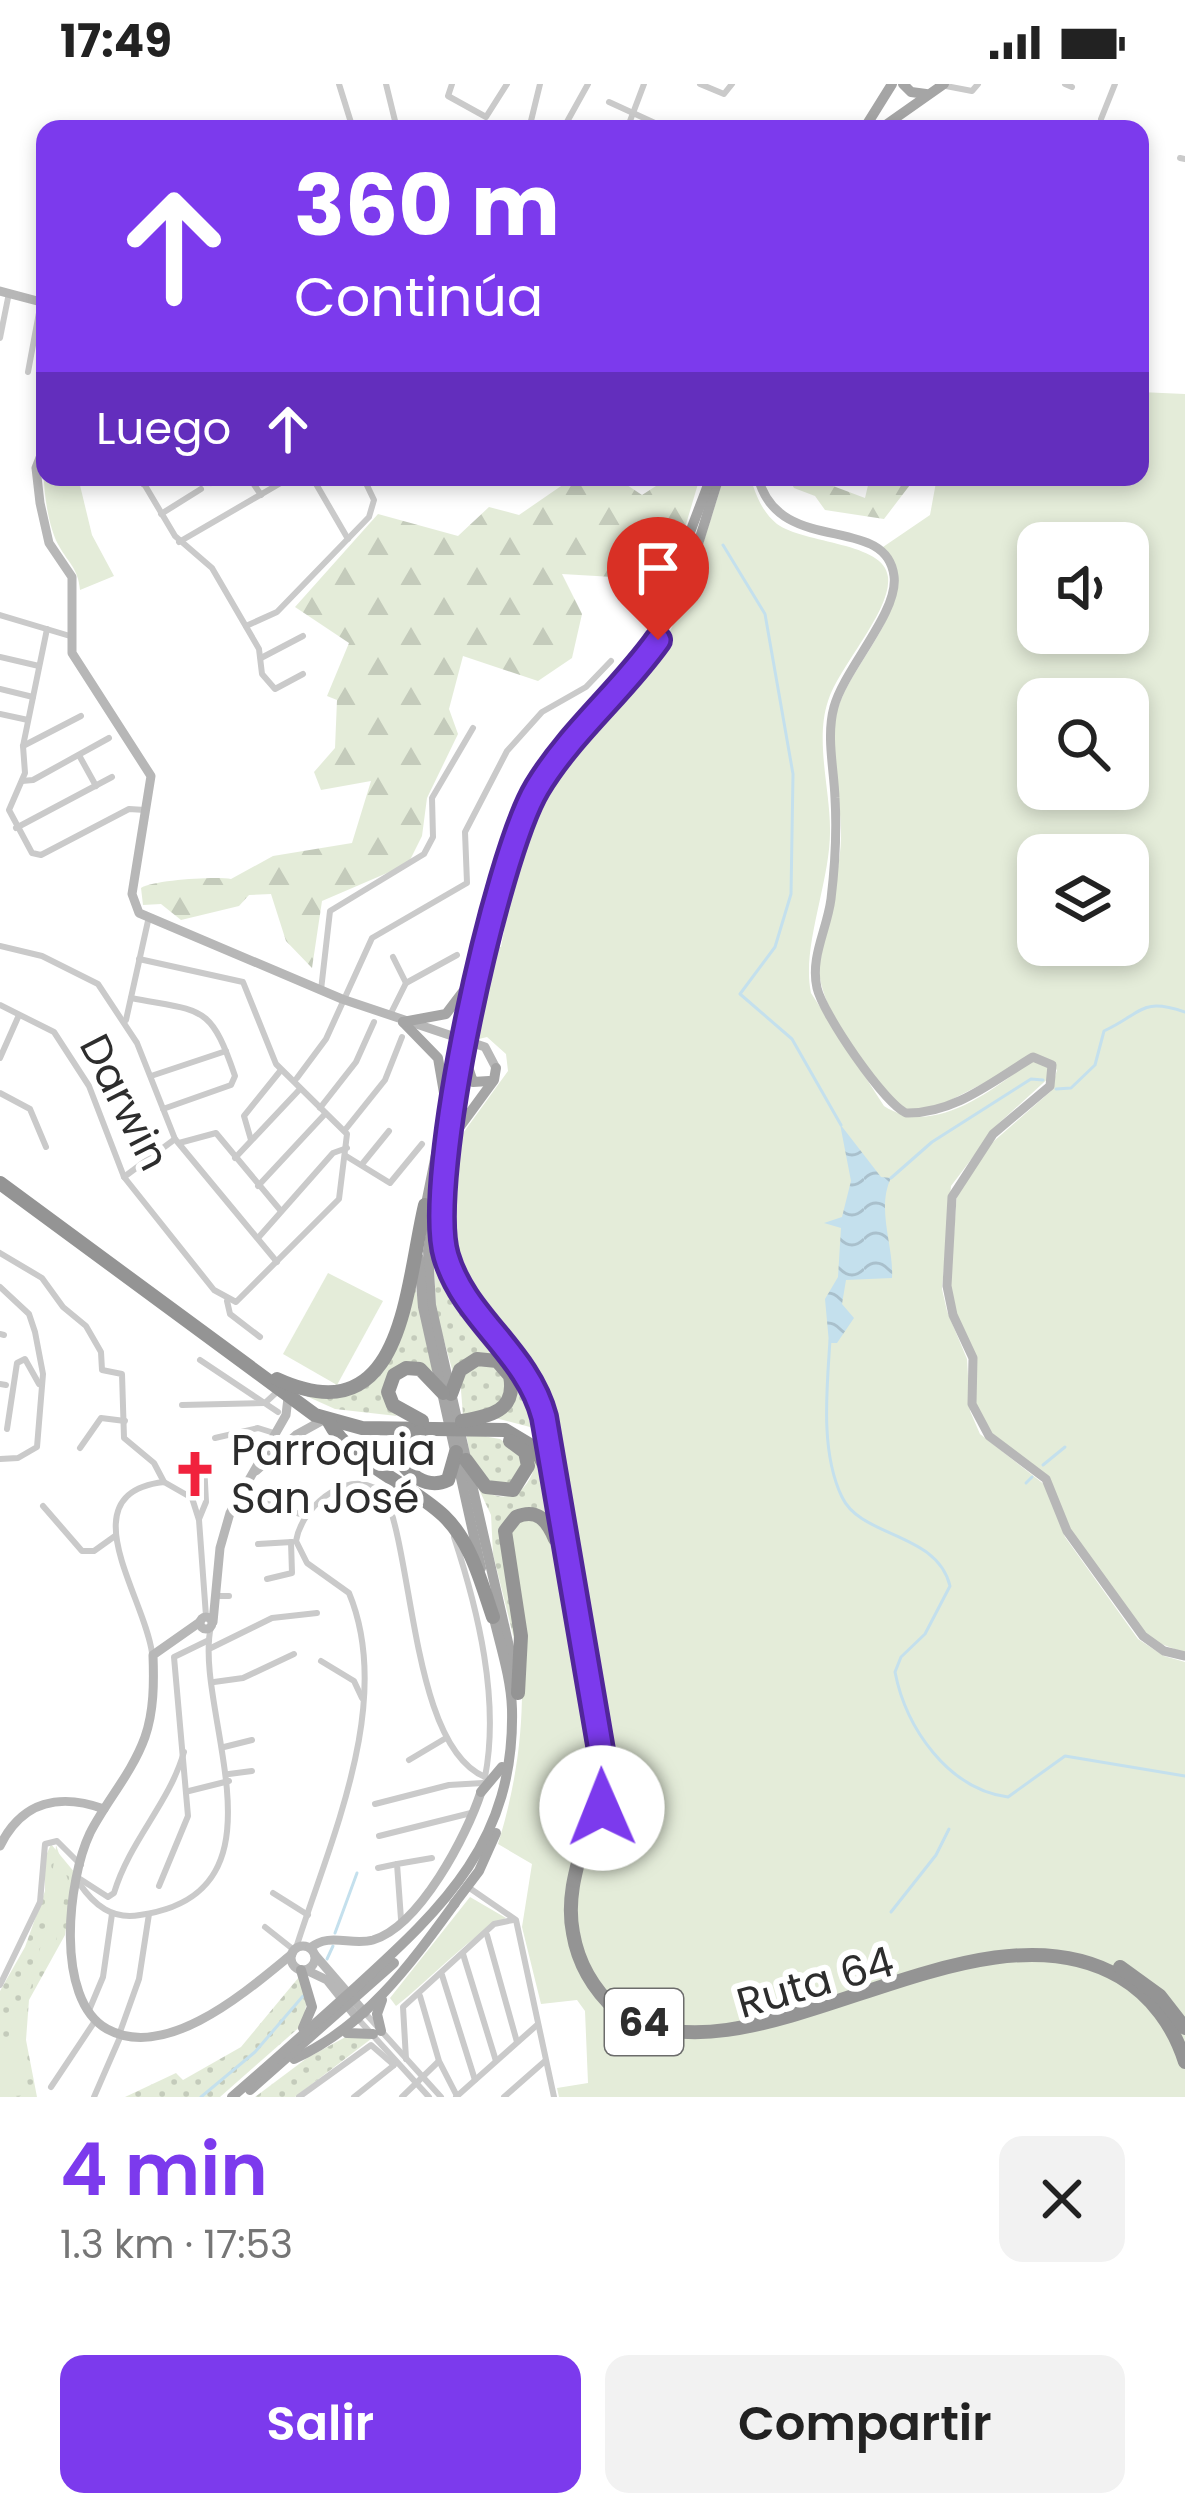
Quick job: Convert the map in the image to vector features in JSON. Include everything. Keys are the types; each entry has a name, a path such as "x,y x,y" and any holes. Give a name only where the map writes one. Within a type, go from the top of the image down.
{"highway":[{"path":"441,1152 441,1238 449,1266 528,1374 542,1406 554,1469"},
{"name":"64","path":"0,1173 281,1389 335,1414 424,1425"},
{"name":"64","path":"0,1183 327,1420 362,1428 424,1425"},
{"path":"281,1389 330,1394 354,1388 380,1369 394,1342 425,1205"},
{"path":"476,1359 497,1361 510,1376 511,1397 502,1409 460,1431 518,1445 528,1471 517,1487 499,1492 483,1484 461,1456 445,1482 434,1485 416,1476 400,1461 399,1450 424,1425 392,1405 391,1379 406,1368 420,1369 448,1399 460,1370 476,1359"},
{"path":"327,1420 343,1440 448,1520 464,1543 493,1617"},
{"name":"Ruta 64","path":"460,1431 503,1422 524,1429 546,1449 554,1469 604,1774 602,1808 578,1885 578,1924 593,1969 627,2010 676,2034 720,2037 1000,1953 1050,1948 1094,1956 1124,1969 1160,1996 1185,2028"},
{"name":"Ruta 64","path":"424,1425 512,1432 540,1454 548,1474 597,1773 594,1805 572,1884 571,1927 590,1978 624,2016 671,2040 724,2043 1005,1959 1047,1955 1094,1965 1137,1989 1161,2014 1185,2062"},
{"path":"514,1689 521,1636 504,1540 509,1523 528,1513 545,1519 563,1562"}],"main road":[{"path":"870,120 892,84"},
{"path":"903,84 915,94 929,93"},
{"path":"892,120 943,85"},
{"path":"403,1022 440,1017 456,1006 523,799 563,739 651,635 710,486"},
{"path":"465,1034 522,819 565,749 658,640 682,587 711,486"},
{"path":"361,1988 438,1913 482,1847 508,1764 514,1689 493,1617 460,1431 420,1285 425,1205 462,1053 478,946"},
{"path":"403,1022 431,1047 442,1068 441,1152 428,1264 448,1399"},
{"path":"462,1053 476,1084 490,1080 496,1068"},
{"path":"441,1152 494,1080 496,1068"},
{"path":"276,2068 343,2033 387,1992 468,1887 488,1853 508,1795 514,1689 461,1456"},
{"path":"483,1784 502,1766 514,1689"},
{"path":"242,2097 457,1900"},
{"path":"255,2077 309,2021 312,2003 301,1969"},
{"path":"343,2033 377,2033 377,2014 387,1992"},
{"path":"232,2097 340,2007"}],"street":[{"path":"339,84 350,120"},
{"path":"386,84 395,120"},
{"path":"452,84 448,96 452,102 492,115 507,84"},
{"path":"531,120 540,84"},
{"path":"568,120 588,84"},
{"path":"629,120 644,84"},
{"path":"700,84 724,94 732,84"},
{"path":"943,85 972,91 978,84"},
{"path":"1101,119 1115,84"},
{"path":"609,102 648,120"},
{"path":"0,338 4,292 36,300"},
{"path":"28,372 36,335"},
{"path":"39,486 49,543 72,577 70,636 78,665 148,769 148,810 132,894 148,921 403,1022 485,1047 496,1068"},
{"path":"145,486 179,542 208,562 246,626 261,658 260,668 273,689 303,674"},
{"path":"255,486 261,495"},
{"path":"179,542 276,486"},
{"path":"317,486 348,539"},
{"path":"246,626 277,612 348,539 374,506 366,486"},
{"path":"762,486 783,518 810,531 863,539 883,551 894,573 893,594 843,684 832,716 836,834 830,905 814,969 820,999 886,1097 906,1113 934,1110 974,1094 1033,1057 1052,1065 1050,1086 993,1134 956,1186 950,1210 949,1301 973,1358 972,1404 981,1426 1046,1479 1067,1532 1143,1636 1164,1651 1185,1656"},
{"path":"161,514 201,489"},
{"path":"0,615 70,636"},
{"path":"47,629 23,746 22,781 9,810 16,828 32,853 41,855 129,809 148,810"},
{"path":"261,658 303,636"},
{"path":"0,657 39,666"},
{"path":"296,1079 326,1039 372,938 466,883 467,827 514,740 542,712 586,687 611,661"},
{"path":"0,689 33,697"},
{"path":"0,714 28,720"},
{"path":"23,746 81,716"},
{"path":"322,990 330,911 424,854 433,837 432,798 472,728"},
{"path":"22,781 33,781 110,739"},
{"path":"80,756 96,786"},
{"path":"16,828 112,776"},
{"path":"125,1020 148,921"},
{"path":"0,946 42,956 89,978 125,1020 177,1141 278,1263"},
{"path":"390,1016 406,983 458,955"},
{"path":"393,957 406,983"},
{"path":"139,959 242,982 281,1070 296,1079 345,1130 347,1151 339,1199 243,1298 227,1301"},
{"path":"131,998 206,1016 216,1024 235,1076 231,1085 163,1109"},
{"name":"Darwin","path":"0,1005 54,1032 68,1049 89,1086 124,1177 227,1301 230,1314 260,1337"},
{"path":"0,1058 19,1015"},
{"path":"258,1186 323,1110 356,1062 374,1022"},
{"path":"345,1130 385,1080 402,1037"},
{"path":"152,1076 226,1052"},
{"path":"251,1140 244,1116 281,1070"},
{"path":"235,1158 301,1089"},
{"path":"0,1093 30,1109 46,1147"},
{"path":"363,1162 389,1131"},
{"path":"124,1177 177,1141 216,1133 281,1211"},
{"path":"257,1238 332,1154 347,1151 390,1183 422,1144"},
{"path":"0,1253 42,1278 62,1307 86,1326 101,1352 102,1370 122,1374 124,1438 154,1463 164,1482"},
{"path":"0,1287 28,1314 43,1374 39,1385"},
{"path":"0,1459 18,1458 37,1447 42,1424 39,1385 25,1359 17,1363 2,1430"},
{"path":"200,1360 278,1412"},
{"path":"182,1406 265,1403 281,1389"},
{"path":"159,1886 188,1816 174,1657 207,1627 222,1539 268,1452 281,1389"},
{"path":"80,1448 101,1418 125,1421"},
{"path":"268,1452 327,1420"},
{"path":"214,1438 258,1428 275,1434"},
{"path":"199,1520 206,1502 204,1464"},
{"path":"267,1579 292,1574 293,1542 306,1516 333,1492 357,1480 386,1497 446,1738 483,1784"},
{"path":"79,1881 112,1913 149,1914 186,1897 211,1872 228,1820 229,1777 207,1627 199,1520 187,1492 164,1482 137,1487 116,1511 115,1536 153,1655 147,1730 104,1809 81,1865 79,1881 70,1966 91,2016 120,2035 139,2039 170,2033 302,1950 326,1940 377,1938 400,1919 441,1874 474,1813 491,1731 488,1685 448,1520"},
{"path":"256,1500 306,1516"},
{"path":"43,1506 82,1552 115,1536"},
{"path":"257,1544 293,1542"},
{"path":"293,1542 300,1556 337,1580 355,1607 367,1675 334,1843 301,1934 301,1969"},
{"path":"215,1596 229,1596"},
{"path":"153,1655 207,1627 317,1613"},
{"path":"214,1682 243,1678 294,1654"},
{"path":"321,1661 354,1681 364,1702"},
{"path":"409,1760 446,1738"},
{"path":"224,1747 252,1740"},
{"path":"79,1881 107,1897 114,1893 142,1830 170,1794 185,1748"},
{"path":"189,1791 252,1772"},
{"path":"375,1804 448,1784 483,1784"},
{"path":"3,1842 34,1807 58,1799 104,1809"},
{"path":"379,1836 474,1813"},
{"path":"0,1985 40,1902 48,1840 57,1841 81,1865"},
{"path":"378,1868 433,1858"},
{"path":"397,1864 400,1919"},
{"path":"468,1887 516,1920 536,2001 551,2095"},
{"path":"273,1893 308,1915"},
{"path":"51,2086 91,2016 103,1977 112,1913"},
{"path":"94,2097 139,1979 149,1914"},
{"path":"399,2062 401,2009 487,1936 494,1924 516,1920"},
{"path":"265,1927 302,1950 399,2062 441,2097"},
{"path":"487,1936 517,2042"},
{"path":"301,1969 302,1950"},
{"path":"463,1954 496,2061"},
{"path":"275,1970 301,1969 327,1980 362,2016"},
{"path":"442,1975 475,2080"},
{"path":"420,1996 439,2061 457,2096 537,2025"},
{"path":"304,2096 371,2045 399,2062"},
{"path":"402,2097 439,2061"},
{"path":"504,2097 545,2061"},
{"path":"353,2097 399,2062"},
{"path":"420,2081 429,2097"}],"green space":[{"path":"1149,392 1185,394 1185,1653 1148,1639 1069,1530 1050,1480 994,1437 976,1404 976,1358 956,1318 950,1289 957,1192 986,1148 1051,1091 1057,1070 1039,1055 935,1108 904,1110 877,1082 836,1022 821,981 819,964 841,838 835,719 895,591 893,569 883,547 930,515 935,486 1149,486"},
{"path":"45,486 80,486 92,535 114,576 80,590 51,527"},
{"path":"561,486 628,486 642,495 656,486 697,486 682,538 613,577 562,574 582,614 572,658 538,681 463,656 449,709 458,734 427,798 422,836 408,864 322,901 312,968 286,941 271,894 249,895 239,906 181,920 161,904 143,905 141,888 148,885 231,879 273,856 352,843 371,781 321,790 314,772 335,748 337,700 327,696 349,643 295,607 378,514 458,536 489,507 519,515"},
{"path":"721,486 753,486 763,509 777,524 859,550 883,565 888,577 882,605 834,687 824,716 829,849 810,955 811,993 884,1106 903,1114 922,1117 961,1107 1031,1061 1047,1064 1053,1074 998,1124 951,1186 942,1289 967,1359 970,1411 980,1434 1045,1485 1065,1537 1138,1639 1164,1656 1185,1662 1185,2097 559,2097 557,2088 588,2083 585,2011 577,2000 541,2004 522,1927 532,1864 498,1844 521,1727 521,1653 507,1536 520,1520 570,1511 545,1401 450,1257 445,1222 461,1136 508,1071 506,1054 487,1037 475,1040 493,947 501,947 521,838 568,756 659,654 686,598"},
{"path":"833,486 865,498 868,486 909,486 884,519 825,510 815,496 794,488"},
{"path":"433,1233 452,1283 524,1375 546,1442 530,1427 495,1418 515,1392 495,1355 454,1376 436,1312"},
{"path":"328,1273 383,1301 337,1385 283,1354"},
{"path":"413,1276 433,1371 398,1366 388,1408 397,1416 335,1409 304,1395 333,1398 373,1382 396,1347"},
{"path":"485,1360 505,1372 507,1394 493,1409 463,1415 460,1378"},
{"path":"466,1433 500,1439 524,1456 519,1480 497,1488 472,1466"},
{"path":"527,1449 539,1468 550,1518 537,1510 517,1511 501,1533 517,1651 493,1554 491,1515 477,1485 494,1495 519,1492 534,1468"},
{"path":"51,1844 75,1873 65,1935 29,2000 26,2040 37,2097 0,2097 0,1991 25,1947 45,1891 45,1858"},
{"path":"56,1845 68,1880 56,1942 40,1959 28,1996 23,2051 29,2095 0,2097 0,2061 48,1926"},
{"path":"470,1897 506,1918 466,1945 396,2006 390,1998"},
{"path":"299,1977 307,2000 303,2024 220,2097 125,2097 176,2073 183,2080 241,2047"},
{"path":"351,2034 371,2039 295,2097 255,2097 307,2058"}],"water":[{"path":"840,1124 881,1177 891,1178 885,1215 892,1278 846,1280 842,1304 854,1318 837,1343 829,1343 825,1299 838,1277 841,1228 824,1223 842,1217 851,1181"}],"waterway":[{"path":"723,545 765,614 793,774 791,894 775,947 740,994 792,1039 841,1125"},
{"path":"1056,1089 1071,1088 1095,1065 1104,1031 1150,1007 1185,1012"},
{"path":"891,1178 932,1142 1031,1079 1043,1080"},
{"path":"830,1340 828,1440 842,1497 865,1521 930,1555 950,1586 925,1634 901,1657 895,1672 909,1714 933,1753 967,1782 1008,1797 1065,1756 1185,1776"},
{"path":"1043,1465 1065,1447"},
{"path":"1026,1483 1032,1477"},
{"path":"891,1912 936,1855 949,1829"},
{"path":"335,1933 357,1873"},
{"path":"327,1959 333,1946"},
{"path":"201,2097 255,2052 303,1996"}],"place":[{"name":"Parroquia San José","path":"195,1474"}],"route":[{"path":"602,1808 603,1762 544,1417 522,1364 464,1293 449,1266 441,1238 442,1165 490,928 522,819 565,749 658,640"}]}
